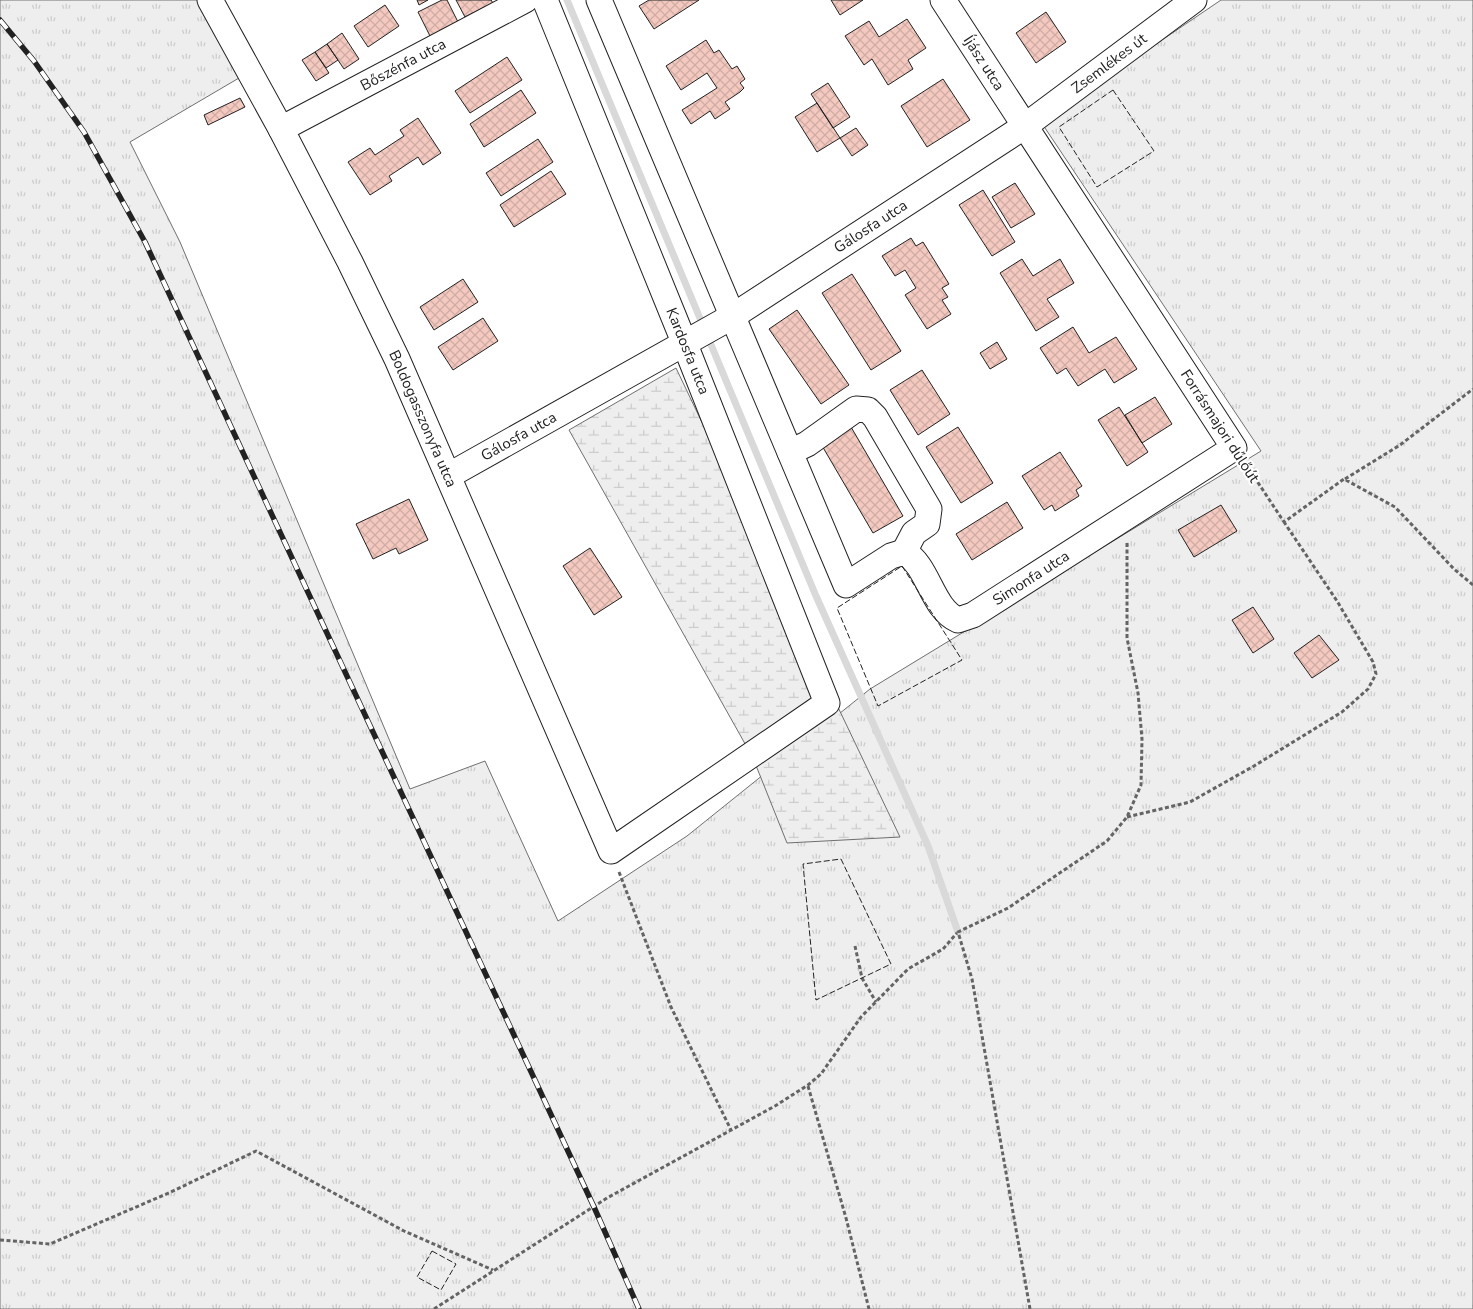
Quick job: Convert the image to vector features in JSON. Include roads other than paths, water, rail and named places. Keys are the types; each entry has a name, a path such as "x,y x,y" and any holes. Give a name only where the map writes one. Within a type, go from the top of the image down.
{"street":[{"name":"Boldogasszonyfa utca","path":"210,0 281,129 350,262 396,359 611,851"},
{"name":"Bőszénfa utca","path":"281,129 525,0"},
{"name":"Kardosfa utca","path":"545,0 707,331 790,452 846,585 891,556 904,552"},
{"name":"Kardosfa utca","path":"599,0 827,703 611,851"},
{"name":"Íjász utca","path":"943,0 1025,126"},
{"name":"Zsemlékes út","path":"1025,126 1194,0"},
{"name":"Gálosfa utca","path":"448,476 707,331 1025,126"},
{"name":"Forrásmajori dűlőút","path":"1025,126 1234,448"},
{"path":"790,452 807,444 856,409 868,410 875,417 928,509 926,524 914,533 904,552"},
{"name":"Simonfa utca","path":"904,552 914,561 946,612 958,620 966,619 1234,448"}],"waterway":[{"path":"567,0 816,596 928,846 958,932"}],"railway":[{"path":"0,20 34,61 84,132 145,242 594,1207 639,1309"}]}
